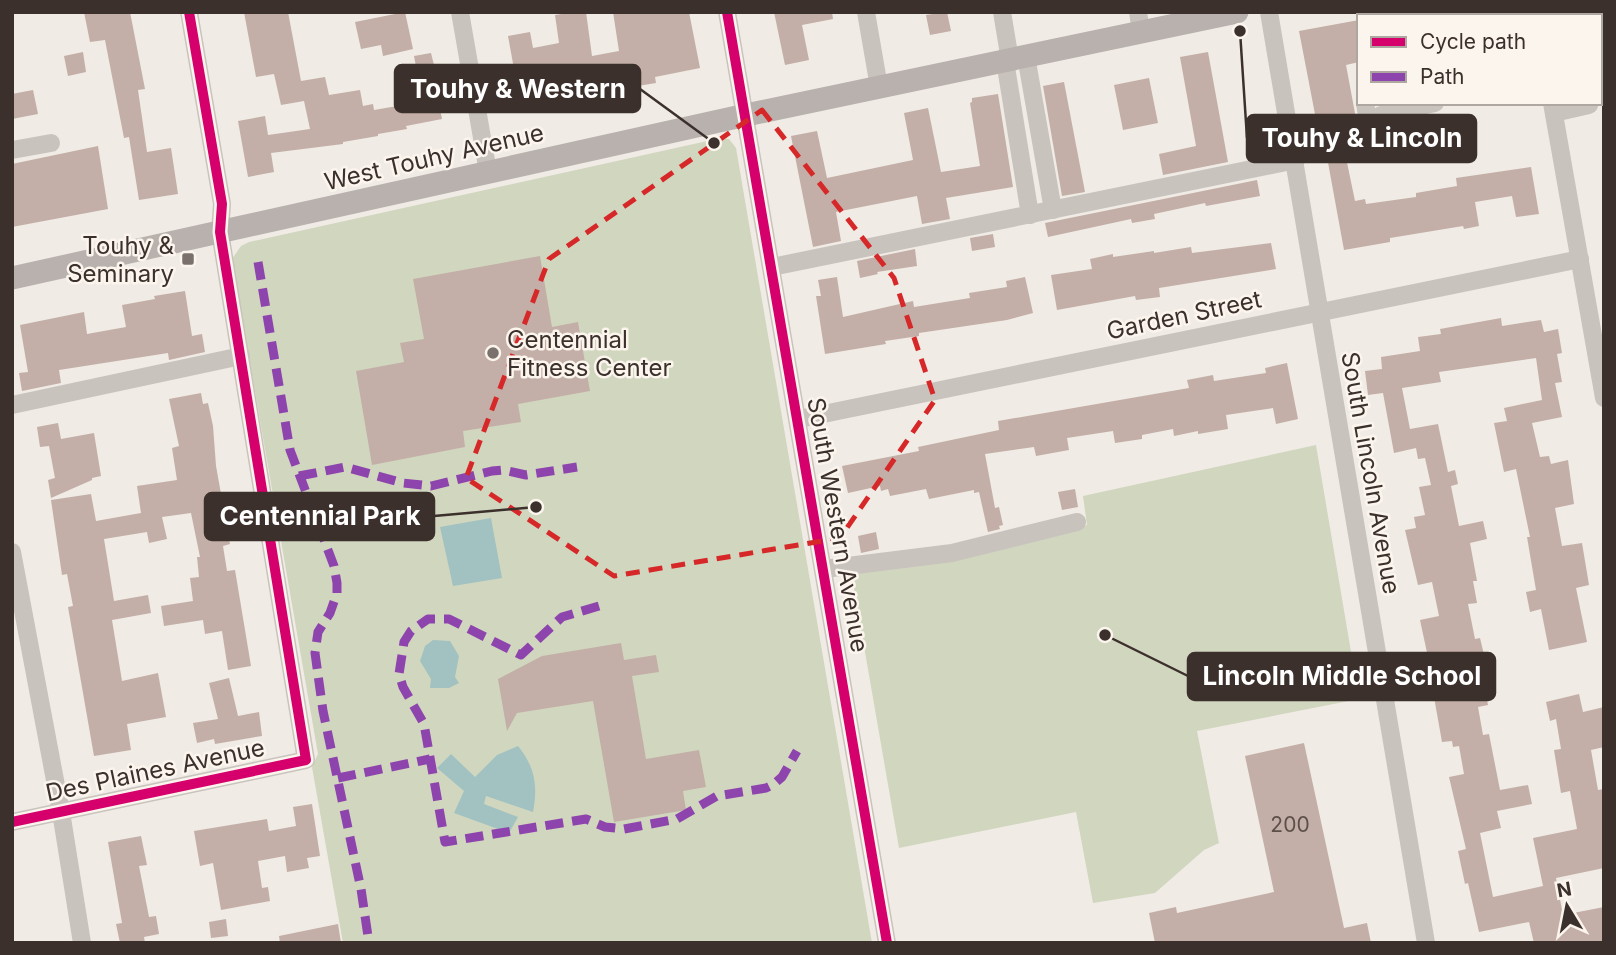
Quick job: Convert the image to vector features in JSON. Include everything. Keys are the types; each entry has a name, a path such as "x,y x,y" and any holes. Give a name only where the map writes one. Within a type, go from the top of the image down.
{"main road":[{"name":"West Touhy Avenue","path":"12,278 746,115 1013,59 1140,22 1237,12"}],"street":[{"path":"12,405 241,356 220,232 222,204 188,12"},
{"path":"460,12 488,172"},
{"name":"South Western Avenue","path":"727,12 887,943"},
{"path":"866,12 879,87"},
{"path":"1002,12 1053,210"},
{"name":"South Lincoln Avenue","path":"1269,12 1426,943"},
{"path":"1013,59 1030,215"},
{"path":"1365,105 1369,128"},
{"path":"772,267 1030,215 1295,156 1360,138 1381,115 1426,105"},
{"path":"1579,105 1553,108 1604,398"},
{"path":"12,150 51,143"},
{"name":"Garden Street","path":"799,419 1580,259"},
{"name":"Des Plaines Avenue","path":"12,822 306,760 241,356"},
{"path":"824,569 952,553 1077,522"},
{"path":"12,552 61,811 82,943"}],"highlighted area":[{"path":"762,110 894,278 935,400 840,538 614,576 466,478 549,259"}],"green space":[{"path":"721,138 729,139 736,148 872,943 343,943 312,767 318,754 232,259 241,246 249,242"},
{"path":"1316,445 1359,699 1197,731 1219,843 1204,850 1155,893 1093,903 1076,812 899,848 851,571 988,551 1087,525 1083,496"}],"water":[{"path":"491,518 502,578 453,586 440,527"},
{"path":"433,640 450,641 459,656 455,677 459,683 449,688 430,688 431,679 420,661 425,646"},
{"path":"518,746 534,777 533,812 486,796 484,804 518,817 509,833 454,813 464,791 437,768 451,754 475,777 497,755"}],"building":[{"path":"84,12 130,12 145,89 138,90 147,152 171,148 178,194 139,200 129,137 124,138 105,40 90,42"},
{"path":"244,12 288,12 301,81 325,77 329,95 360,90 363,106 373,104 374,110 438,99 442,119 343,144 271,153 274,172 248,177 238,121 265,116 268,135 310,129 304,101 281,105 274,74 256,77"},
{"path":"405,12 413,49 383,56 381,45 361,49 355,22"},
{"path":"586,12 592,56 619,51 613,12 689,12 700,68 655,77 656,83 601,92 602,100 552,110 551,104 513,110 506,70 514,69 508,36 530,32 533,48 559,43 555,15"},
{"path":"774,12 832,12 833,19 802,25 809,60 785,65"},
{"path":"947,12 951,31 930,35 926,15"},
{"path":"1357,20 1357,62 1346,65 1357,124 1354,128 1319,135 1299,31"},
{"path":"83,52 86,72 68,76 64,56"},
{"path":"1208,52 1228,162 1163,175 1159,154 1196,146 1180,57"},
{"path":"431,53 435,69 417,72 414,56"},
{"path":"1149,78 1158,123 1123,130 1114,85"},
{"path":"1064,82 1085,192 1062,196 1043,86"},
{"path":"33,90 38,114 12,119 12,94"},
{"path":"998,94 1013,187 946,198 950,219 922,224 917,196 836,212 841,241 813,247 791,136 817,131 827,178 913,160 904,113 928,108 941,172 980,166 970,103 972,98"},
{"path":"98,146 108,209 12,227 12,164"},
{"path":"1345,153 1355,201 1365,199 1366,204 1416,197 1416,193 1457,186 1456,178 1531,167 1539,214 1516,217 1512,196 1475,202 1479,226 1464,229 1463,226 1390,238 1390,242 1344,250 1327,157"},
{"path":"1257,180 1260,196 1206,206 1205,203 1154,214 1155,219 1132,223 1131,219 1048,237 1045,223"},
{"path":"993,234 995,247 972,251 970,238"},
{"path":"1271,243 1276,269 1159,288 1160,297 1136,300 1135,296 1057,310 1051,275 1092,269 1090,259 1113,254 1113,257 1191,247 1192,253"},
{"path":"915,249 917,266 877,272 878,274 860,278 857,261"},
{"name":"Centennial Fitness Center","path":"540,256 552,327 578,322 590,391 518,404 521,422 463,431 465,447 372,465 356,371 404,362 400,343 424,339 413,279"},
{"path":"837,277 843,317 913,301 914,307 970,298 969,293 1007,287 1006,281 1025,277 1033,313 1007,320 919,333 919,336 885,341 886,344 825,354 816,296 821,296 818,280"},
{"path":"185,291 192,336 202,334 205,352 169,360 168,353 59,370 61,383 22,391 19,373 28,372 20,325 84,312 87,334 126,327 122,305"},
{"path":"1501,318 1502,326 1541,320 1544,332 1558,329 1562,353 1557,354 1562,382 1555,383 1562,417 1532,423 1540,457 1549,456 1551,464 1568,460 1574,504 1555,508 1562,546 1582,543 1589,585 1576,588 1587,642 1549,650 1541,609 1530,612 1526,592 1536,590 1527,537 1530,537 1516,469 1504,472 1494,423 1507,421 1504,408 1542,400 1536,358 1439,372 1441,382 1402,388 1410,429 1438,424 1448,472 1455,470 1458,484 1451,486 1459,526 1483,521 1487,539 1470,543 1477,581 1473,581 1477,603 1468,604 1475,639 1480,638 1491,684 1484,685 1488,705 1478,707 1483,735 1489,734 1500,790 1528,785 1532,804 1497,811 1501,828 1480,833 1493,897 1543,886 1533,838 1577,829 1570,791 1561,793 1554,750 1561,749 1556,719 1550,721 1546,702 1579,694 1583,712 1604,707 1604,747 1591,750 1598,790 1604,789 1604,868 1556,878 1563,915 1604,907 1604,943 1534,943 1529,922 1479,932 1458,851 1466,849 1449,777 1464,774 1459,746 1453,747 1452,741 1442,742 1434,697 1455,693 1448,658 1429,662 1420,620 1439,616 1432,582 1418,585 1405,530 1416,528 1414,517 1425,515 1419,487 1431,485 1425,458 1418,459 1416,448 1394,453 1383,393 1368,395 1365,371 1382,369 1381,357 1420,351 1418,337 1441,334 1440,329"},
{"path":"1287,363 1298,419 1276,424 1273,408 1226,415 1228,429 1198,434 1198,431 1174,436 1173,429 1142,435 1142,439 1115,443 1113,431 1067,438 1069,450 1036,456 1034,447 985,454 995,508 999,507 1003,525 999,526 1000,529 988,532 979,492 974,493 974,490 929,499 926,489 890,496 888,489 881,491 880,486 848,493 842,466 919,451 918,447 999,430 998,421 1189,388 1187,380 1213,375 1214,381 1266,373 1265,368"},
{"path":"201,393 203,404 208,403 213,426 216,466 230,544 223,546 227,571 235,570 251,666 228,670 222,631 205,634 203,620 164,626 161,606 193,601 190,578 199,577 197,557 200,557 191,513 162,517 167,539 149,543 147,532 104,539 114,601 148,595 151,613 112,620 122,681 158,673 166,717 127,724 131,750 94,756 68,607 73,606 67,574 62,575 51,500 91,494 96,521 141,513 137,486 177,480 172,448 179,446 169,399"},
{"path":"58,423 61,439 94,433 101,476 51,498 48,480 55,478 49,446 40,447 37,427"},
{"path":"1075,489 1078,507 1062,510 1058,492"},
{"path":"876,532 879,549 861,553 858,536"},
{"path":"621,643 624,660 656,655 659,672 632,676 646,759 699,750 706,787 683,791 686,810 614,822 593,701 517,713 507,731 498,679 542,656"},
{"path":"229,678 238,716 259,712 262,736 215,744 214,739 197,743 193,723 218,719 209,683"},
{"path":"1304,743 1344,928 1367,923 1371,943 1155,943 1149,913 1176,907 1177,913 1274,892 1245,756"},
{"path":"312,804 320,856 307,858 309,868 287,872 285,856 258,861 262,888 268,887 270,901 221,910 213,863 200,866 194,831 267,819 269,831 296,826 293,807"},
{"path":"141,836 147,865 139,866 149,917 156,916 159,934 144,937 145,943 120,943 116,924 122,923 108,842"},
{"path":"226,919 228,936 211,938 209,922"},
{"path":"338,924 341,943 280,943 279,936"}],"marked path":[{"path":"258,262 290,450 334,566 337,583 337,593 330,613 318,632 315,653 323,711 361,889 369,943"},
{"path":"299,476 345,467 403,483 431,486 492,471 503,470 526,475 577,467"},
{"path":"599,606 562,617 521,655 449,619 428,619 411,631 404,642 399,674 403,687 424,724 445,842 586,819 605,827 624,829 677,819 717,796 766,788 774,784 782,777 797,751"},
{"path":"338,778 430,759"}],"cycle path":[{"path":"12,822 306,760 220,232 222,204 189,12"},
{"path":"727,12 887,943"}],"place":[{"name":"Touhy & Lincoln","path":"1240,31"},
{"name":"Touhy & Western","path":"714,143"},
{"name":"Touhy & Seminary","path":"188,259"},
{"name":"Centennial Fitness Center","path":"493,353"},
{"name":"Centennial Park","path":"536,507"},
{"name":"Lincoln Middle School","path":"1105,635"}]}
